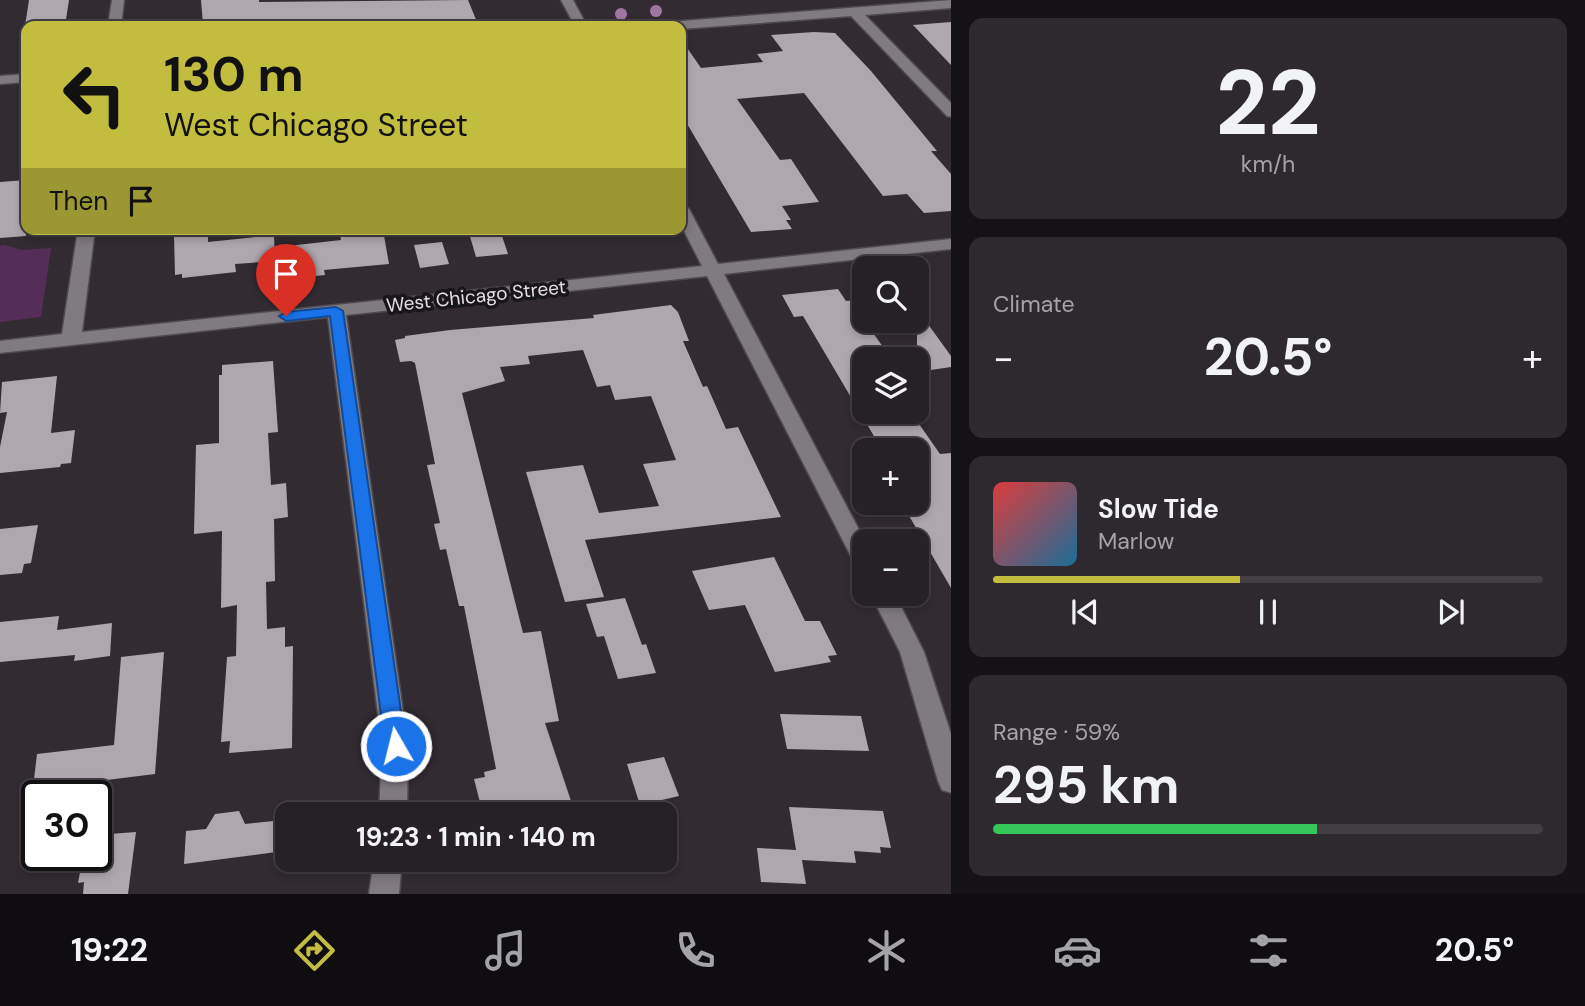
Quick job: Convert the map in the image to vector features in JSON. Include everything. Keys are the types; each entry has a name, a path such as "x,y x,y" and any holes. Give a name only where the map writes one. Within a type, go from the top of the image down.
{"street":[{"path":"116,21 118,0"},
{"path":"567,0 578,21"},
{"path":"686,25 951,4"},
{"path":"854,12 951,113"},
{"path":"0,80 21,78"},
{"path":"686,218 852,537"},
{"path":"71,340 86,235"},
{"name":"West Chicago Street","path":"0,347 951,244"},
{"path":"336,311 396,746 394,802"},
{"path":"889,606 912,652 951,781"},
{"path":"384,894 387,872"}],"shaded area":[{"path":"0,246 22,250 51,248 41,317 0,322"}],"building":[{"path":"29,0 69,0 66,21 26,21"},
{"path":"201,0 468,0 477,21 203,21"},
{"path":"951,22 951,65 913,25"},
{"path":"835,33 871,71 937,151 931,151 951,174 951,211 924,213 907,194 883,196 804,93 737,99 780,160 791,159 819,202 782,206 791,220 786,220 792,229 751,232 686,122 686,46 701,68 763,62 757,54 783,51 771,35"},
{"path":"21,180 21,235 26,236 0,238 0,182"},
{"path":"174,235 208,235 208,242 274,235 275,261 235,264 236,272 182,278 182,274 175,275"},
{"path":"340,235 384,235 389,264 324,270 325,275 295,278 294,272 291,273 288,246 341,240"},
{"path":"470,235 502,235 508,254 476,257"},
{"path":"442,242 449,264 420,268 414,245"},
{"path":"838,289 846,301 852,300 852,333 873,333 883,347 852,347 852,399 803,316 794,317 782,295"},
{"path":"671,305 678,312 689,341 683,341 703,387 707,386 726,429 738,427 781,517 585,540 604,597 565,602 526,472 583,465 599,513 659,506 643,464 676,460 651,396 615,400 610,385 597,387 583,350 528,356 530,364 500,367 505,381 462,393 523,633 541,631 559,721 545,723 571,801 480,802 474,779 485,777 484,772 496,769 464,606 459,606 446,549 440,550 434,524 440,523 427,465 435,464 415,363 400,362 395,340 405,336 450,330 594,318 593,315"},
{"path":"929,326 951,356 951,367 929,370 929,347 917,347 917,333 929,333"},
{"path":"273,361 278,432 268,433 271,485 286,483 288,517 274,519 275,581 266,582 267,629 285,627 285,647 293,646 292,748 229,753 230,741 221,742 227,657 236,656 237,605 221,608 222,531 194,534 196,445 219,443 219,375 222,375 222,365"},
{"path":"57,376 51,433 75,430 71,463 61,464 60,467 0,473 0,447 7,412 0,413 2,382"},
{"path":"867,424 919,424 929,438 917,437 875,438"},
{"path":"929,438 940,454 951,453 951,588 929,550 929,529 917,529 909,515 929,515"},
{"path":"38,525 31,563 24,564 22,573 0,575 0,529"},
{"path":"774,557 805,621 820,621 837,655 828,656 831,662 775,672 745,605 709,610 692,571"},
{"path":"625,598 642,645 646,644 656,673 618,679 604,636 597,637 586,604"},
{"path":"59,616 57,630 112,623 110,656 74,661 75,655 0,662 0,622"},
{"path":"164,652 155,774 107,780 34,780 37,754 114,745 121,657"},
{"path":"780,714 861,716 869,751 787,749"},
{"path":"664,757 679,796 639,802 627,764"},
{"path":"789,807 883,811 891,848 880,847 881,853 854,851 856,863 802,860 806,884 761,882 757,848 796,850"},
{"path":"239,811 245,824 275,821 275,852 184,864 186,831 206,829 215,814"},
{"path":"136,832 128,894 83,894 84,882 78,883 80,871 112,871 112,834"}],"route":[{"path":"286,316 336,311 396,746"}]}
